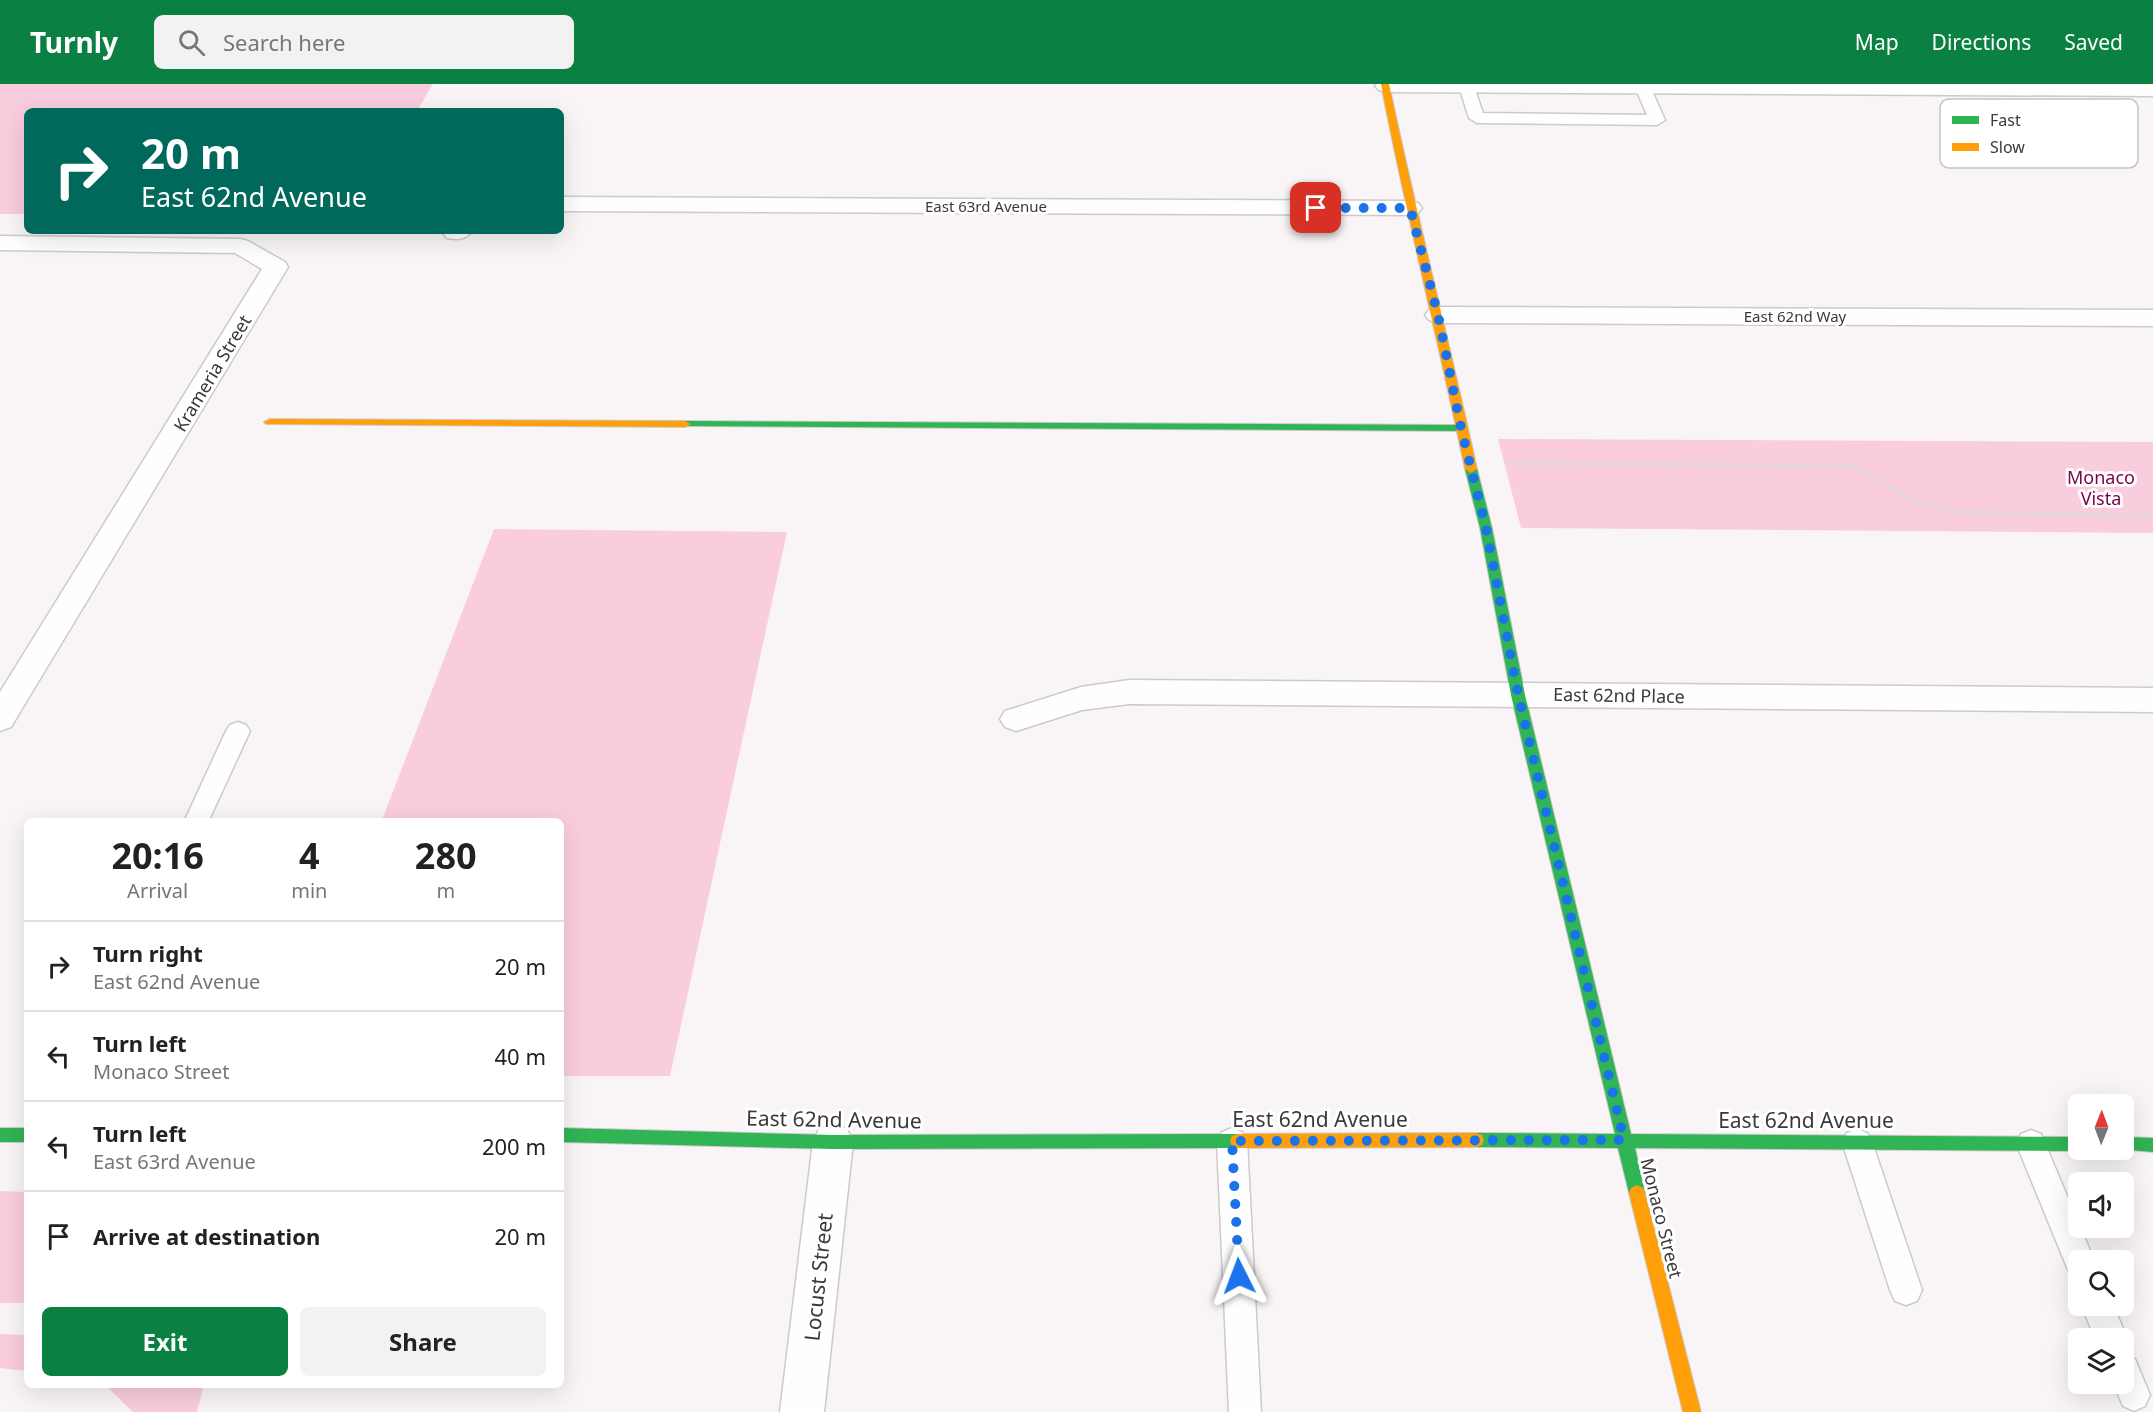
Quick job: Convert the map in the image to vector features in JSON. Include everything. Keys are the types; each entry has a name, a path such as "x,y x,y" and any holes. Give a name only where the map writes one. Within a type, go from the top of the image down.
{"street":[{"path":"1386,85 2108,87 2153,90"},
{"name":"Monaco Street","path":"1386,85 1410,208 1438,315 1461,428 1486,528 1518,694 1624,1140 1692,1412"},
{"name":"East 63rd Avenue","path":"564,204 1410,208"},
{"name":"Krameria Street","path":"0,243 240,246 276,267 0,719"},
{"name":"East 62nd Way","path":"1438,315 2153,318"},
{"path":"270,422 1461,428"},
{"name":"East 62nd Place","path":"1016,719 1081,699 1129,692 2153,700"},
{"path":"0,1135 24,1135"},
{"name":"East 62nd Avenue","path":"564,1135 833,1142 1624,1140 2068,1144"},
{"name":"Locust Street","path":"802,1412 833,1142"},
{"path":"2134,1144 2153,1145"}],"lane":[{"path":"1467,86 1477,118 1657,120 1643,87"},
{"path":"198,818 238,731"},
{"path":"1232,1141 1245,1412"},
{"path":"1857,1142 1906,1290"},
{"path":"2031,1143 2075,1250"}],"path":[{"path":"1469,462 1854,466 1917,502 1957,512 2153,516"}],"green space":[{"path":"0,84 433,84 419,108 24,108 24,214 0,214"},
{"name":"Monaco Vista","path":"1498,439 2153,442 2153,533 1521,528"},
{"path":"494,529 787,532 670,1076 564,1076 564,818 383,818"},
{"path":"0,1191 24,1192 24,1303 0,1303"},
{"path":"0,1334 24,1335 24,1371 0,1368"},
{"path":"108,1388 203,1388 197,1412 133,1412"}],"traffic: fast":[{"path":"685,424 1461,428"},
{"path":"1471,469 1486,528 1518,695 1637,1193"},
{"path":"0,1135 24,1135"},
{"path":"564,1135 833,1142 1238,1141"},
{"path":"1476,1140 2068,1144"},
{"path":"2134,1144 2153,1145"}],"traffic: slow":[{"path":"1385,84 1410,208 1438,315 1471,469"},
{"path":"270,422 685,424"},
{"path":"1238,1141 1476,1140"},
{"path":"1637,1193 1692,1412"}],"route":[{"path":"1239,1276 1232,1141 1624,1140 1518,694 1486,528 1461,428 1438,315 1410,208 1316,208"}]}
